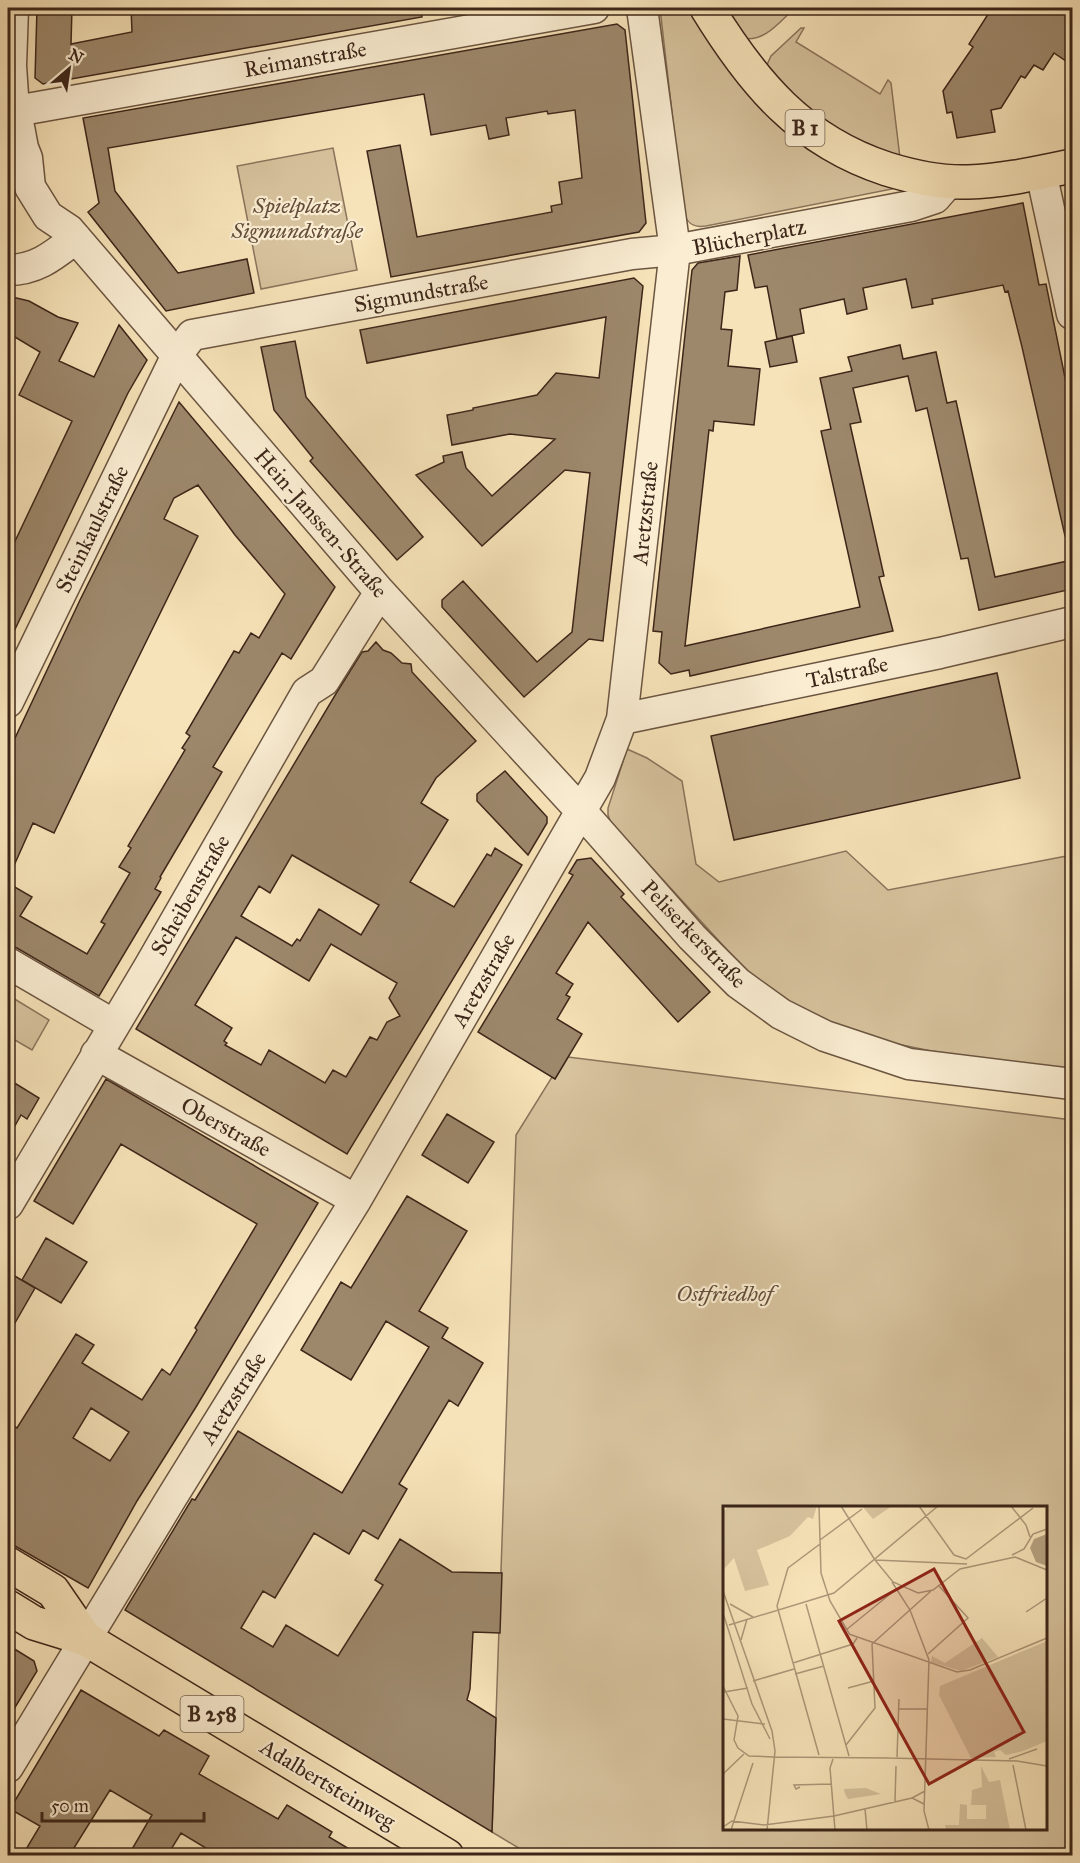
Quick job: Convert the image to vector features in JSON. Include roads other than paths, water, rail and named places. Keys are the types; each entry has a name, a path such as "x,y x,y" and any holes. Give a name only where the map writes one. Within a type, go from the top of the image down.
{"main road":[{"name":"B 1","path":"707,8 751,74 777,103 806,128 839,149 873,164 912,176 949,182 988,180 1072,166"},
{"name":"Adalbertsteinweg","path":"8,1564 53,1591 86,1639"},
{"name":"Adalbertsteinweg","path":"8,1607 34,1623 86,1639 447,1856"}],"street":[{"name":"Hein-Janssen-Straße","path":"14,8 11,66 16,111 27,158 30,187 48,216 73,234 380,592 580,810"},
{"name":"Reimanstraße","path":"16,111 594,8"},
{"name":"Blücherplatz","path":"642,8 675,250 911,206 935,198 949,182"},
{"path":"1041,172 1072,314"},
{"path":"8,270 26,269 50,258 73,234"},
{"name":"Sigmundstraße","path":"177,355 192,335 632,254 675,250"},
{"name":"Aretzstraße","path":"8,1767 356,1200 600,778 621,719 675,250"},
{"name":"Steinkaulstraße","path":"9,696 177,355"},
{"name":"Scheibenstraße","path":"8,1204 149,967 308,692 324,681 380,592"},
{"name":"Talstraße","path":"621,719 940,653 1072,622"},
{"name":"Peliserkerstraße","path":"580,810 692,937 738,983 781,1014 825,1036 909,1064 1072,1084"},
{"path":"8,963 114,1025"},
{"name":"Oberstraße","path":"96,1054 356,1200"}],"park label":[{"name":"Spielplatz Sigmundstraße","path":"297,218"},
{"name":"Ostfriedhof","path":"725,1293"}]}
